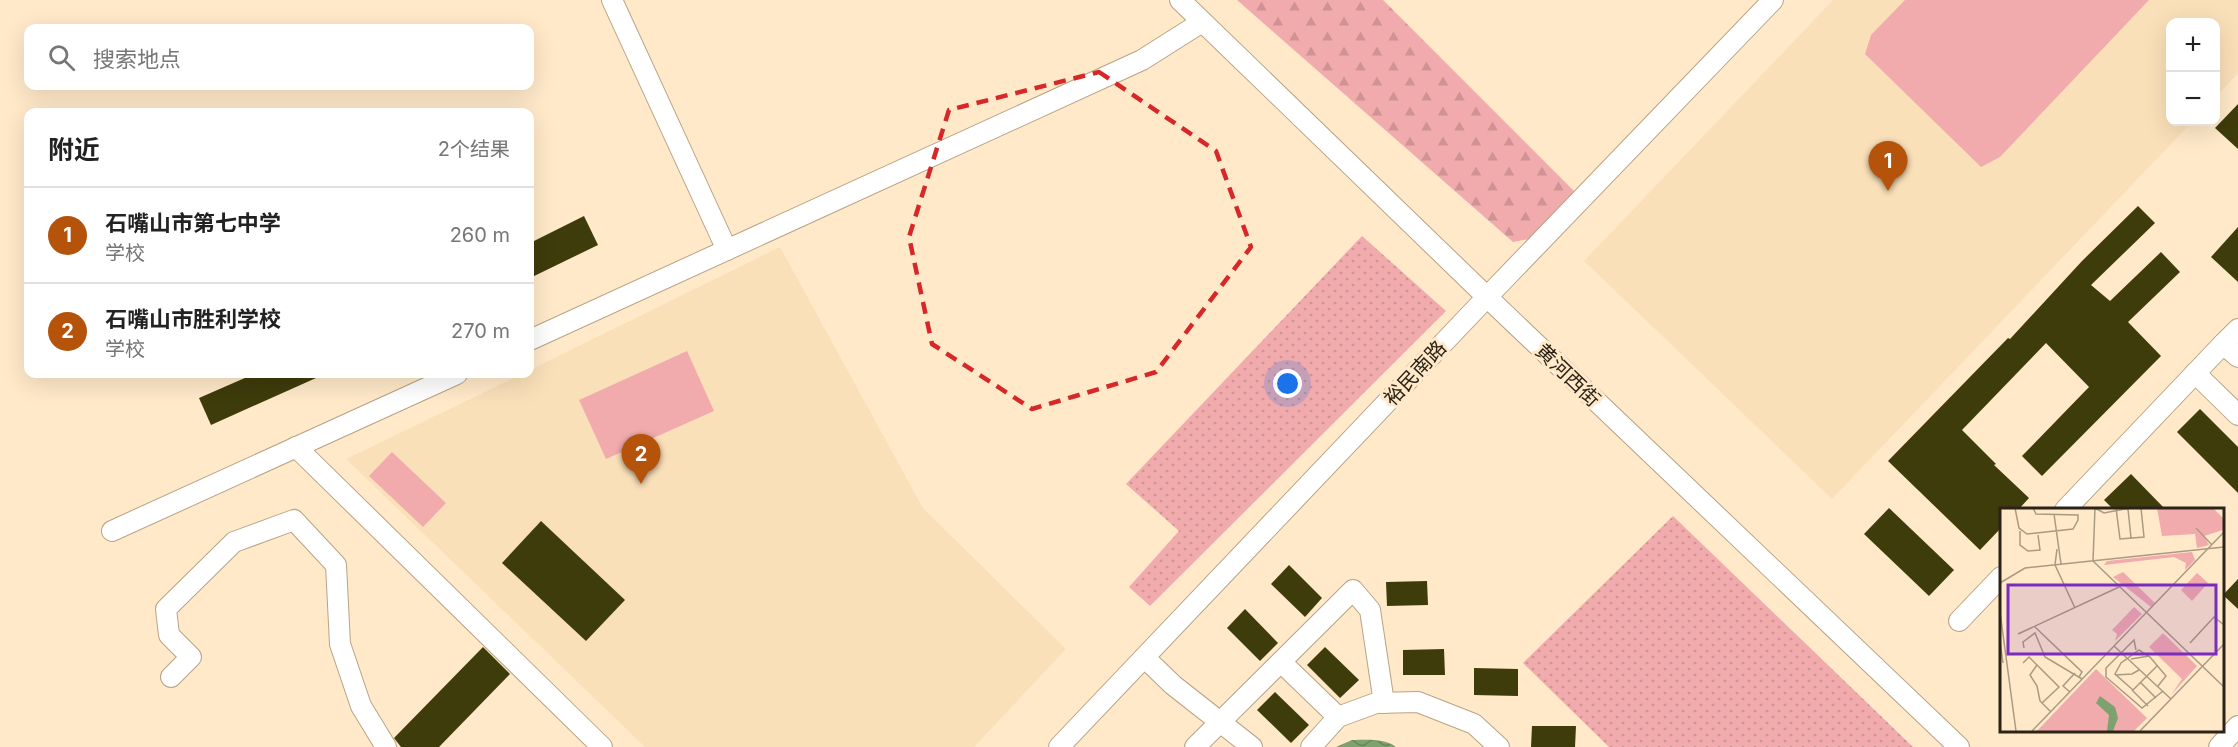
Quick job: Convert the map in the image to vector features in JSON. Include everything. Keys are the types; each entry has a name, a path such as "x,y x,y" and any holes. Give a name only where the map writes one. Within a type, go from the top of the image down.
{"street":[{"path":"612,0 727,250"},
{"name":"黄河西街","path":"1180,0 1487,297 1959,747"},
{"name":"裕民南路","path":"1059,747 1773,0"},
{"path":"534,338 1142,60 1202,22"},
{"path":"2067,508 2195,374 2231,351 2238,329"},
{"path":"2195,374 2238,416"},
{"path":"112,531 448,378"},
{"path":"296,447 603,747"},
{"path":"171,677 191,657 169,634 166,609 234,542 294,520 336,565 340,644 361,706 386,747"},
{"path":"1959,621 2000,578"},
{"path":"1195,747 1353,590 1370,610 1384,703"},
{"path":"1145,658 1173,685 1252,747"},
{"path":"1281,662 1338,717"},
{"path":"1311,747 1338,717 1376,703 1418,702 1474,724 1499,747"},
{"path":"2218,747 2238,726"}],"highlighted area":[{"path":"1099,72 1216,151 1251,247 1156,372 1032,409 932,344 909,237 949,110"}],"shaded area":[{"path":"1833,0 2238,0 2238,73 2220,93 2220,18 2166,18 2166,126 2188,126 1832,499 1584,261"},
{"path":"780,247 923,508 1066,649 974,747 645,747 346,459 514,378 534,378 534,368"}],"green space":[{"path":"1237,0 1383,0 1581,198 1540,237 1513,242"},
{"path":"1905,0 2149,0 2000,157 1981,167 1865,54 1871,35"},
{"path":"1362,236 1446,311 1150,606 1129,587 1179,531 1126,484"},
{"path":"687,351 714,411 606,459 579,400"},
{"path":"392,452 446,503 423,527 369,476"},
{"path":"1673,516 1913,747 1609,747 1523,663"}],"water":[{"path":"1352,740 1381,741 1396,747 1336,747"}],"building":[{"path":"2238,104 2238,149 2215,128 2220,126 2220,123"},
{"path":"2138,206 2155,223 2091,285 2110,301 2161,252 2180,272 2128,322 2161,356 2042,476 2022,456 2089,387 2046,343 1962,430 2029,498 2020,508 2000,508 2000,529 1980,550 1888,461 2008,338 2010,339 2082,261"},
{"path":"584,216 598,245 534,276 534,241"},
{"path":"2238,227 2238,282 2211,257"},
{"path":"245,378 316,378 211,425 199,398"},
{"path":"2200,409 2238,447 2238,493 2177,432"},
{"path":"2131,474 2164,508 2112,508 2104,500"},
{"path":"1889,508 1954,570 1929,596 1864,534"},
{"path":"541,521 625,600 586,641 502,563"},
{"path":"1289,565 1322,598 1305,617 1271,584"},
{"path":"2238,579 2238,609 2223,595"},
{"path":"1427,581 1428,605 1387,606 1386,582"},
{"path":"1245,609 1278,643 1260,661 1227,628"},
{"path":"483,647 510,674 439,747 401,747 394,738"},
{"path":"1325,647 1359,680 1340,698 1307,665"},
{"path":"1444,649 1445,675 1403,675 1403,650"},
{"path":"1474,668 1518,669 1518,696 1474,695"},
{"path":"1275,692 1309,725 1291,743 1257,710"},
{"path":"1532,726 1576,726 1575,747 1531,747"}],"place":[{"name":"石嘴山市第七中学","path":"1888,191"},
{"name":"石嘴山市胜利学校","path":"641,484"}]}
